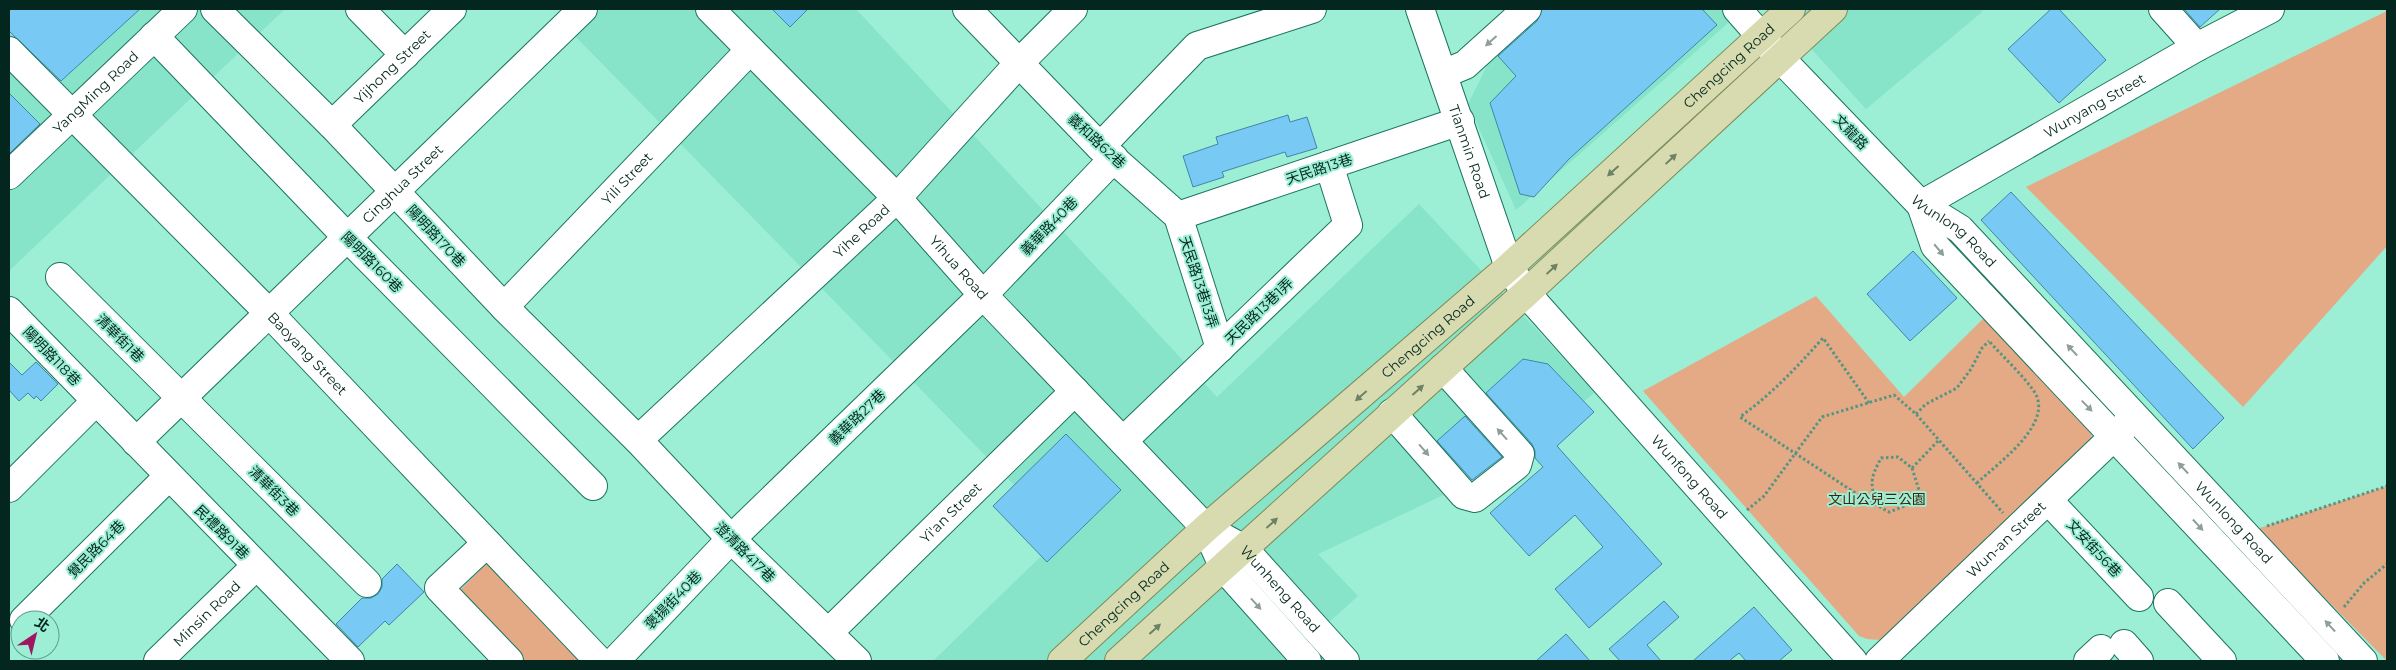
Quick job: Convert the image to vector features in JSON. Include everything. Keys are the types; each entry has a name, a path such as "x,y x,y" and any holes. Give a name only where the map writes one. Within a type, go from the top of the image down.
{"main road":[{"name":"Chengcing Road","path":"1062,661 1206,528 1508,267 1791,9"},
{"name":"Chengcing Road","path":"1119,661 1224,568 1834,9"}],"street":[{"name":"YangMing Road","path":"9,176 182,9"},
{"name":"陽明路170巷","path":"215,9 332,125 504,307 638,440"},
{"path":"360,9 404,55"},
{"name":"Yijhong Street","path":"332,125 452,9"},
{"name":"Cinghua Street","path":"136,442 582,9"},
{"name":"Yihua Road","path":"710,9 897,198 983,295 1206,528"},
{"name":"義和路62巷","path":"967,9 1107,152 1178,216"},
{"name":"Yihe Road","path":"638,440 897,198 1019,63 1073,9"},
{"name":"義華路40巷","path":"983,295 1197,46 1312,9"},
{"name":"Tianmin Road","path":"1420,9 1460,121 1508,267 1526,292"},
{"path":"1443,74 1465,65 1527,9"},
{"name":"文龍路","path":"1737,9 1780,58 1921,206"},
{"path":"2163,9 2197,47"},
{"name":"Wunyang Street","path":"1921,206 2197,47 2270,9"},
{"name":"陽明路160巷","path":"154,36 347,237 593,486"},
{"name":"Yili Street","path":"504,307 750,50"},
{"name":"Baoyang Street","path":"9,51 269,313 599,661"},
{"name":"天民路13巷","path":"1178,216 1460,121"},
{"name":"天民路13巷1弄","path":"1123,441 1348,225 1328,165"},
{"name":"Wunlong Road","path":"1921,206 1935,246 1999,333 2115,436 2325,661"},
{"name":"Wunlong Road","path":"1921,206 1960,230 2363,661"},
{"name":"天民路13巷13弄","path":"1178,216 1220,348"},
{"name":"清華街1巷","path":"60,278 181,398"},
{"name":"Wunfong Road","path":"1526,292 1852,661"},
{"name":"義華路27巷","path":"731,540 983,295"},
{"name":"陽明路118巷","path":"9,311 96,401"},
{"path":"1392,413 1464,495 1475,498 1517,465 1520,454 1443,368"},
{"name":"Yi'an Street","path":"828,633 1075,391"},
{"name":"清華街3巷","path":"181,398 367,583"},
{"path":"9,488 96,401"},
{"name":"民禮路91巷","path":"96,401 168,477 350,661"},
{"name":"Wun-an Street","path":"1879,661 2135,416"},
{"name":"澄清路417巷","path":"638,440 731,540 857,661"},
{"name":"覺民路64巷","path":"34,610 168,477"},
{"name":"文安街56巷","path":"2048,500 2139,597"},
{"name":"Wunheng Road","path":"1206,528 1244,549 1344,661"},
{"name":"Wunheng Road","path":"1206,528 1224,568 1307,661"},
{"name":"褒揚街40巷","path":"616,661 731,540"},
{"path":"487,543 439,588 509,661"},
{"name":"Minsin Road","path":"158,661 256,566"},
{"path":"2168,603 2222,661"}],"path":[{"path":"1916,414 1926,404 1957,388 1971,369 1982,348 1999,333 2034,390 2039,402 2040,414 2034,427 1977,483"},
{"path":"1869,403 1823,338 1769,396 1740,417 1794,454 1879,507 1889,512 1905,506 1919,490 1912,468 1898,457 1881,458 1873,474 1871,490 1879,507"},
{"path":"1745,512 1764,496 1822,417 1894,395 1916,414 2003,513"},
{"path":"1912,468 1939,440"},
{"path":"2247,537 2257,529 2387,486"},
{"path":"2344,606 2364,584 2387,564"}],"shaded area":[{"path":"9,9 285,9 9,271"},
{"path":"601,9 856,9 1217,397 1419,204 1595,392 1464,505 1450,492 1318,554 1358,596 1286,661 933,661 1063,535 574,35"},
{"path":"1549,9 1744,9 1516,210 1468,104 1489,62"},
{"path":"1775,9 1980,9 1982,12 1866,109"}],"green space":[{"path":"2387,11 2387,246 2243,407 2026,187"},
{"name":"文山公兒三公園","path":"1816,296 1904,397 1990,312 2092,420 2091,444 1880,640 1859,636 1643,391"},
{"path":"2387,486 2387,661 2257,529"},
{"path":"487,563 584,661 522,661 456,594"}],"building":[{"path":"9,9 140,9 61,81 9,31"},
{"path":"772,9 808,9 790,27"},
{"path":"1542,9 1702,9 1717,25 1569,159 1534,197 1520,194 1490,103 1516,76 1498,56 1537,21"},
{"path":"2051,9 2059,9 2106,60 2059,103 2008,49"},
{"path":"2184,9 2220,9 2200,27"},
{"path":"9,93 40,124 9,154"},
{"path":"1288,115 1290,122 1307,117 1317,148 1287,157 1285,152 1222,172 1224,177 1193,187 1183,156 1218,144 1216,137"},
{"path":"2011,192 2224,418 2193,449 1981,220"},
{"path":"1913,251 1957,298 1910,341 1867,294"},
{"path":"1523,359 1548,364 1594,412 1557,446 1662,564 1589,628 1555,589 1603,547 1575,515 1529,556 1490,513 1543,467 1535,458 1532,444 1486,393"},
{"path":"9,362 22,375 36,362 58,384 41,401 36,396 34,399 28,393 19,401 9,390"},
{"path":"1465,416 1502,457 1472,480 1437,441"},
{"path":"1066,434 1121,490 1047,562 993,506"},
{"path":"397,564 424,592 389,625 385,621 358,647 336,624 362,598 371,598 378,594 382,587 382,579"},
{"path":"1664,601 1679,617 1647,645 1661,661 1620,661 1609,649"},
{"path":"1754,607 1792,650 1779,661 1746,661 1739,653 1729,661 1693,661"},
{"path":"1566,634 1590,661 1536,661"}]}
